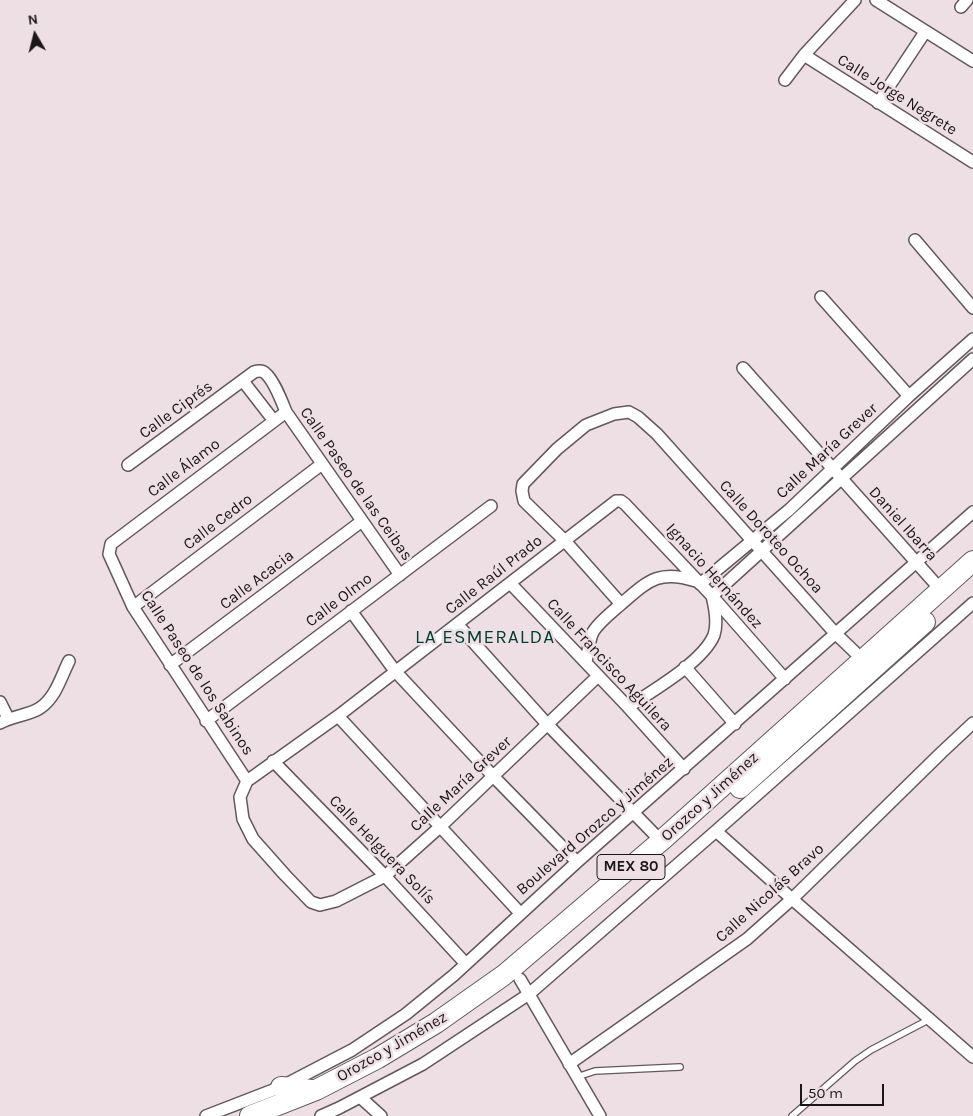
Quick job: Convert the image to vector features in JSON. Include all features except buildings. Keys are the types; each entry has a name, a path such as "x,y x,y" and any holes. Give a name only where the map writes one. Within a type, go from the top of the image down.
{"highway":[{"name":"Orozco y Jiménez","path":"250,1116 316,1090 378,1058 436,1023 504,975 661,841 973,561"},
{"name":"Orozco y Jiménez","path":"285,1116 324,1101 383,1070 524,987 671,851 973,579"},
{"path":"282,1087 316,1090"}],"street":[{"path":"785,80 804,54 855,0"},
{"path":"876,0 973,61"},
{"path":"878,103 925,32"},
{"name":"Calle Jorge Negrete","path":"804,54 973,162"},
{"path":"915,240 973,308"},
{"path":"821,297 909,396"},
{"name":"Calle María Grever","path":"699,582 752,540 833,470 909,396 973,339"},
{"name":"Calle María Grever","path":"712,596 973,359"},
{"name":"Daniel Ibarra","path":"743,368 941,590"},
{"name":"Calle Ciprés","path":"128,465 259,370 266,373 279,394 286,412"},
{"path":"242,381 274,421"},
{"name":"Calle Álamo","path":"109,554 111,544 286,412"},
{"name":"Calle Paseo de las Ceibas","path":"286,412 400,575"},
{"name":"Calle Doroteo Ochoa","path":"621,604 565,541 524,501 522,491 524,484 557,449 586,425 614,414 629,412 638,417 657,434 835,633 862,659"},
{"name":"Calle Cedro","path":"133,607 322,464"},
{"name":"Calle Raúl Prado","path":"246,780 338,716 616,501"},
{"name":"Ignacio Hernández","path":"616,501 622,501 625,504 712,596 785,679"},
{"name":"Calle Olmo","path":"206,721 491,506"},
{"name":"Boulevard Orozco y Jiménez","path":"206,1116 282,1087 352,1050 406,1014 466,964 577,862 634,814 973,512"},
{"name":"Calle Acacia","path":"170,665 362,521"},
{"name":"Calle Paseo de los Sabinos","path":"109,554 133,607 246,780"},
{"path":"586,662 593,632 621,604 647,582 667,575 679,575 699,582"},
{"name":"Calle Francisco Aguilera","path":"510,583 586,662 684,769"},
{"path":"628,707 685,667 704,651 714,634 716,611 712,596"},
{"path":"321,1116 340,1112 360,1098 423,1064 524,987 716,831 973,603"},
{"path":"351,611 395,671 577,862"},
{"path":"457,624 547,724 661,841"},
{"path":"0,702 4,721 40,708 54,695 69,661"},
{"path":"685,667 735,724"},
{"name":"Calle María Grever","path":"246,780 240,797 243,819 253,840 311,902 320,905 336,901 386,876 598,676"},
{"path":"338,716 520,914"},
{"name":"Calle Nicolás Bravo","path":"569,1064 748,939 792,899 973,723"},
{"name":"Calle Helguera Solís","path":"273,761 386,876 466,964"},
{"path":"716,831 973,1057"},
{"path":"524,987 598,1116"},
{"path":"360,1098 381,1116"}],"lane":[{"path":"792,1116 855,1061 871,1050 930,1019"},
{"path":"577,1077 595,1071 680,1067"}],"district":[{"name":"LA ESMERALDA","path":"485,638"}]}
